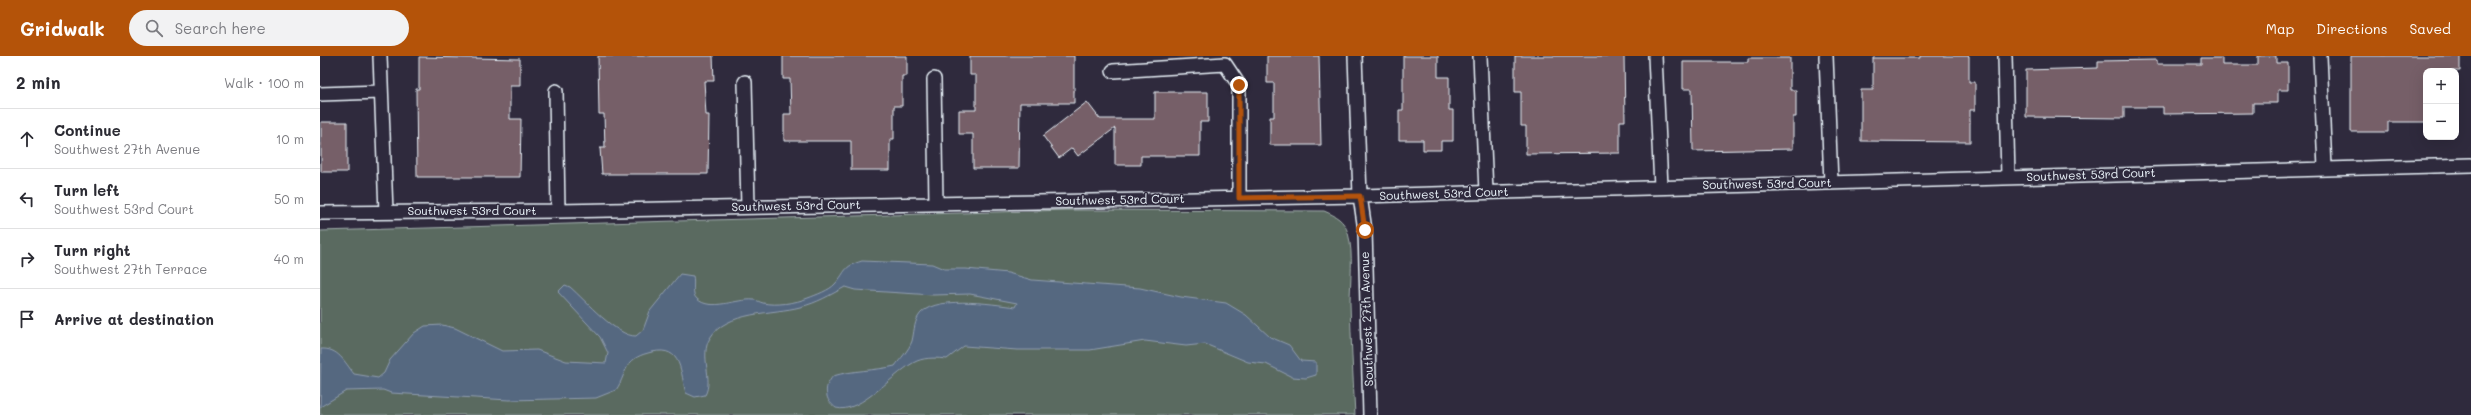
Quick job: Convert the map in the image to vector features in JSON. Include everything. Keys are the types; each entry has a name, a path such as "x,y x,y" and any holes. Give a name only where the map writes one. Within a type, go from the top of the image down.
{"street":[{"path":"380,56 386,212"},
{"name":"Southwest 27th Avenue","path":"1355,56 1360,196 1365,230 1370,415"},
{"path":"1480,56 1486,192"},
{"path":"1655,56 1661,187"},
{"path":"1826,56 1832,183"},
{"path":"2005,56 2008,177"},
{"path":"2320,56 2325,168"},
{"path":"1113,71 1225,64 1239,85 1239,198"},
{"path":"934,79 936,203"},
{"path":"745,82 748,207"},
{"path":"556,91 558,211"},
{"path":"320,94 381,92"},
{"name":"Southwest 53rd Court","path":"320,213 558,211 1360,196 2471,165"}],"green space":[{"path":"1069,210 1324,211 1339,219 1348,233 1351,250 1351,345 1355,415 320,415 320,231"}],"water":[{"path":"862,261 932,264 944,269 966,269 1008,273 1032,280 1140,288 1181,297 1226,303 1246,315 1270,337 1289,345 1301,361 1316,362 1316,375 1306,378 1292,377 1266,364 1248,362 1205,344 1186,346 1145,341 1090,350 1017,350 964,346 947,359 928,358 917,361 856,405 846,408 836,408 829,401 826,393 827,385 833,376 895,366 911,344 918,317 925,310 935,305 948,303 963,302 1015,307 1017,303 970,294 933,295 855,290 845,287 806,305 739,318 717,329 707,345 706,360 708,382 705,395 695,397 686,393 681,370 675,357 670,353 662,351 652,352 635,359 628,366 616,390 596,398 509,400 391,393 383,390 346,391 320,407 321,349 327,349 340,356 354,374 378,378 384,373 390,360 414,333 425,326 442,325 455,328 502,351 537,350 566,361 606,363 608,353 600,337 558,292 565,285 570,287 602,317 620,331 628,335 636,336 643,330 650,311 680,274 693,276 695,297 703,303 717,305 756,300 768,304 779,304 792,303 819,294 833,286 848,267"}],"building":[{"path":"598,56 713,56 714,81 704,81 706,115 709,115 708,174 602,174 600,148 605,148 604,114 599,114"},
{"path":"783,56 907,56 907,76 902,76 902,106 894,106 894,139 890,139 890,170 851,170 851,141 784,141 784,114 791,114 790,79 783,79"},
{"path":"970,56 1074,56 1074,103 1020,103 1019,168 973,168 973,134 959,134 959,110 976,110 976,75 970,75"},
{"path":"1267,56 1319,56 1321,145 1270,145 1270,117 1274,117 1274,83 1267,83"},
{"path":"1403,56 1438,56 1438,77 1449,77 1449,110 1453,110 1453,141 1441,141 1441,150 1423,150 1423,140 1399,140 1399,110 1403,110"},
{"path":"1515,56 1624,56 1625,121 1620,121 1620,153 1526,154 1526,126 1521,126 1521,92 1515,92"},
{"path":"1920,56 1969,56 1969,82 1975,82 1975,110 1970,110 1970,142 1861,141 1861,90 1873,90 1873,58 1920,58"},
{"path":"2258,56 2276,56 2276,63 2288,63 2288,90 2278,90 2278,103 2253,103 2253,113 2163,114 2163,107 2124,107 2124,118 2026,117 2026,70 2098,68 2098,61 2157,60 2157,64 2201,64 2201,58 2222,58 2222,65 2258,65"},
{"path":"2351,56 2460,56 2460,71 2459,68 2423,68 2423,122 2388,122 2388,132 2351,132"},
{"path":"419,57 520,59 520,86 510,86 510,119 521,119 520,177 417,177 416,89 419,89"},
{"path":"1748,58 1790,58 1790,90 1796,90 1796,117 1793,117 1793,149 1693,151 1692,89 1683,89 1683,62 1748,62"},
{"path":"1155,92 1208,92 1208,122 1200,122 1200,156 1141,156 1141,165 1115,165 1115,128 1078,156 1072,148 1059,158 1043,136 1087,102 1100,119 1155,119"},
{"path":"321,122 347,122 347,172 321,172"}],"route":[{"path":"1239,85 1239,198 1360,196 1365,230"}]}
